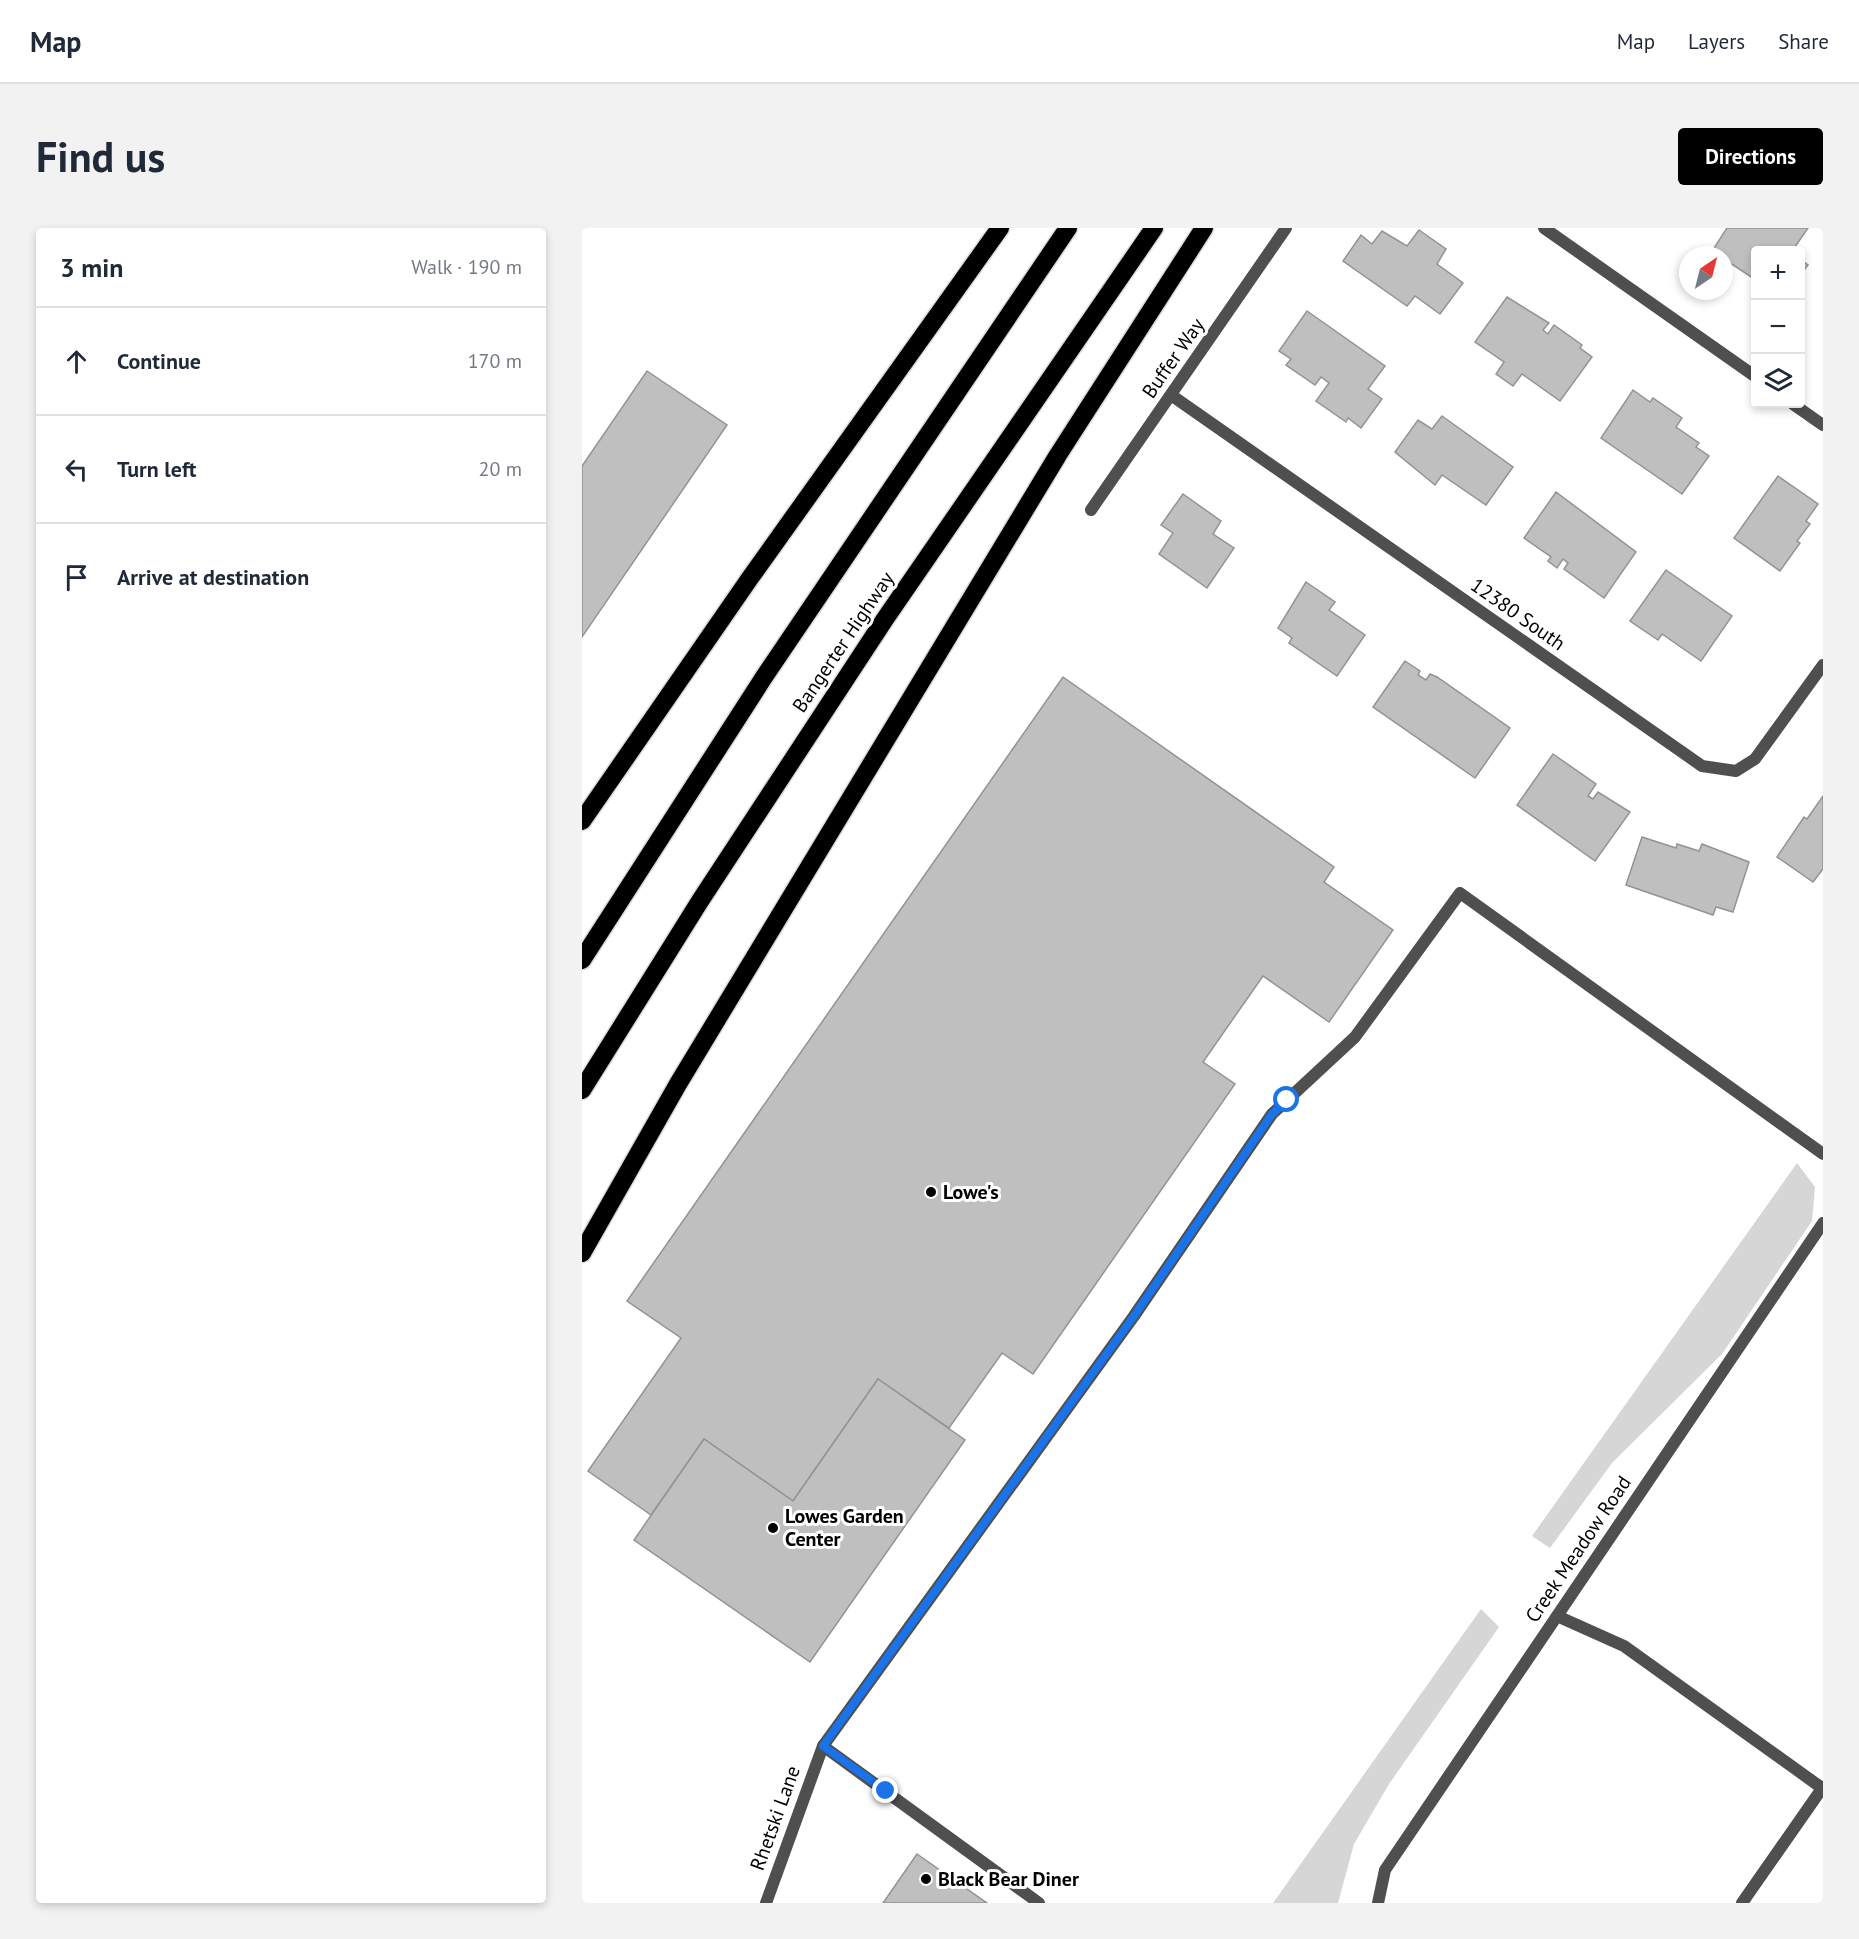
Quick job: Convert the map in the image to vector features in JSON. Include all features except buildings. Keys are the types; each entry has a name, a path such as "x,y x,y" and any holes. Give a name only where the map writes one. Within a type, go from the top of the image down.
{"highway":[{"path":"582,821 743,588 1000,228"},
{"path":"582,960 764,677 1068,228"},
{"name":"Bangerter Highway","path":"582,1090 700,901 873,638 1154,228"},
{"path":"582,1253 678,1084 1058,455 1204,228"}],"street":[{"name":"Buffer Way","path":"1091,510 1286,228"},
{"path":"1544,228 1751,374"},
{"name":"12380 South","path":"1171,394 1702,766 1736,771 1755,759 1823,665"},
{"path":"1799,408 1823,425"},
{"name":"Rhetski Lane","path":"766,1903 823,1746 1134,1316 1272,1114 1355,1037 1460,893 1823,1154"},
{"name":"Creek Meadow Road","path":"1378,1903 1385,1870 1823,1223"},
{"path":"1557,1616 1623,1646 1823,1787 1742,1903"},
{"path":"823,1746 1040,1903"}],"shaded area":[{"path":"1797,1163 1815,1187 1812,1221 1722,1354 1612,1463 1550,1548 1532,1536"},
{"path":"1481,1609 1499,1627 1389,1784 1354,1844 1338,1903 1273,1903"}],"place":[{"name":"Lowe's","path":"931,1192"},
{"name":"Lowes Garden Center","path":"773,1528"},
{"name":"Black Bear Diner","path":"926,1879"}],"route":[{"path":"886,1791 823,1746 1134,1316 1272,1114 1287,1100"}]}
